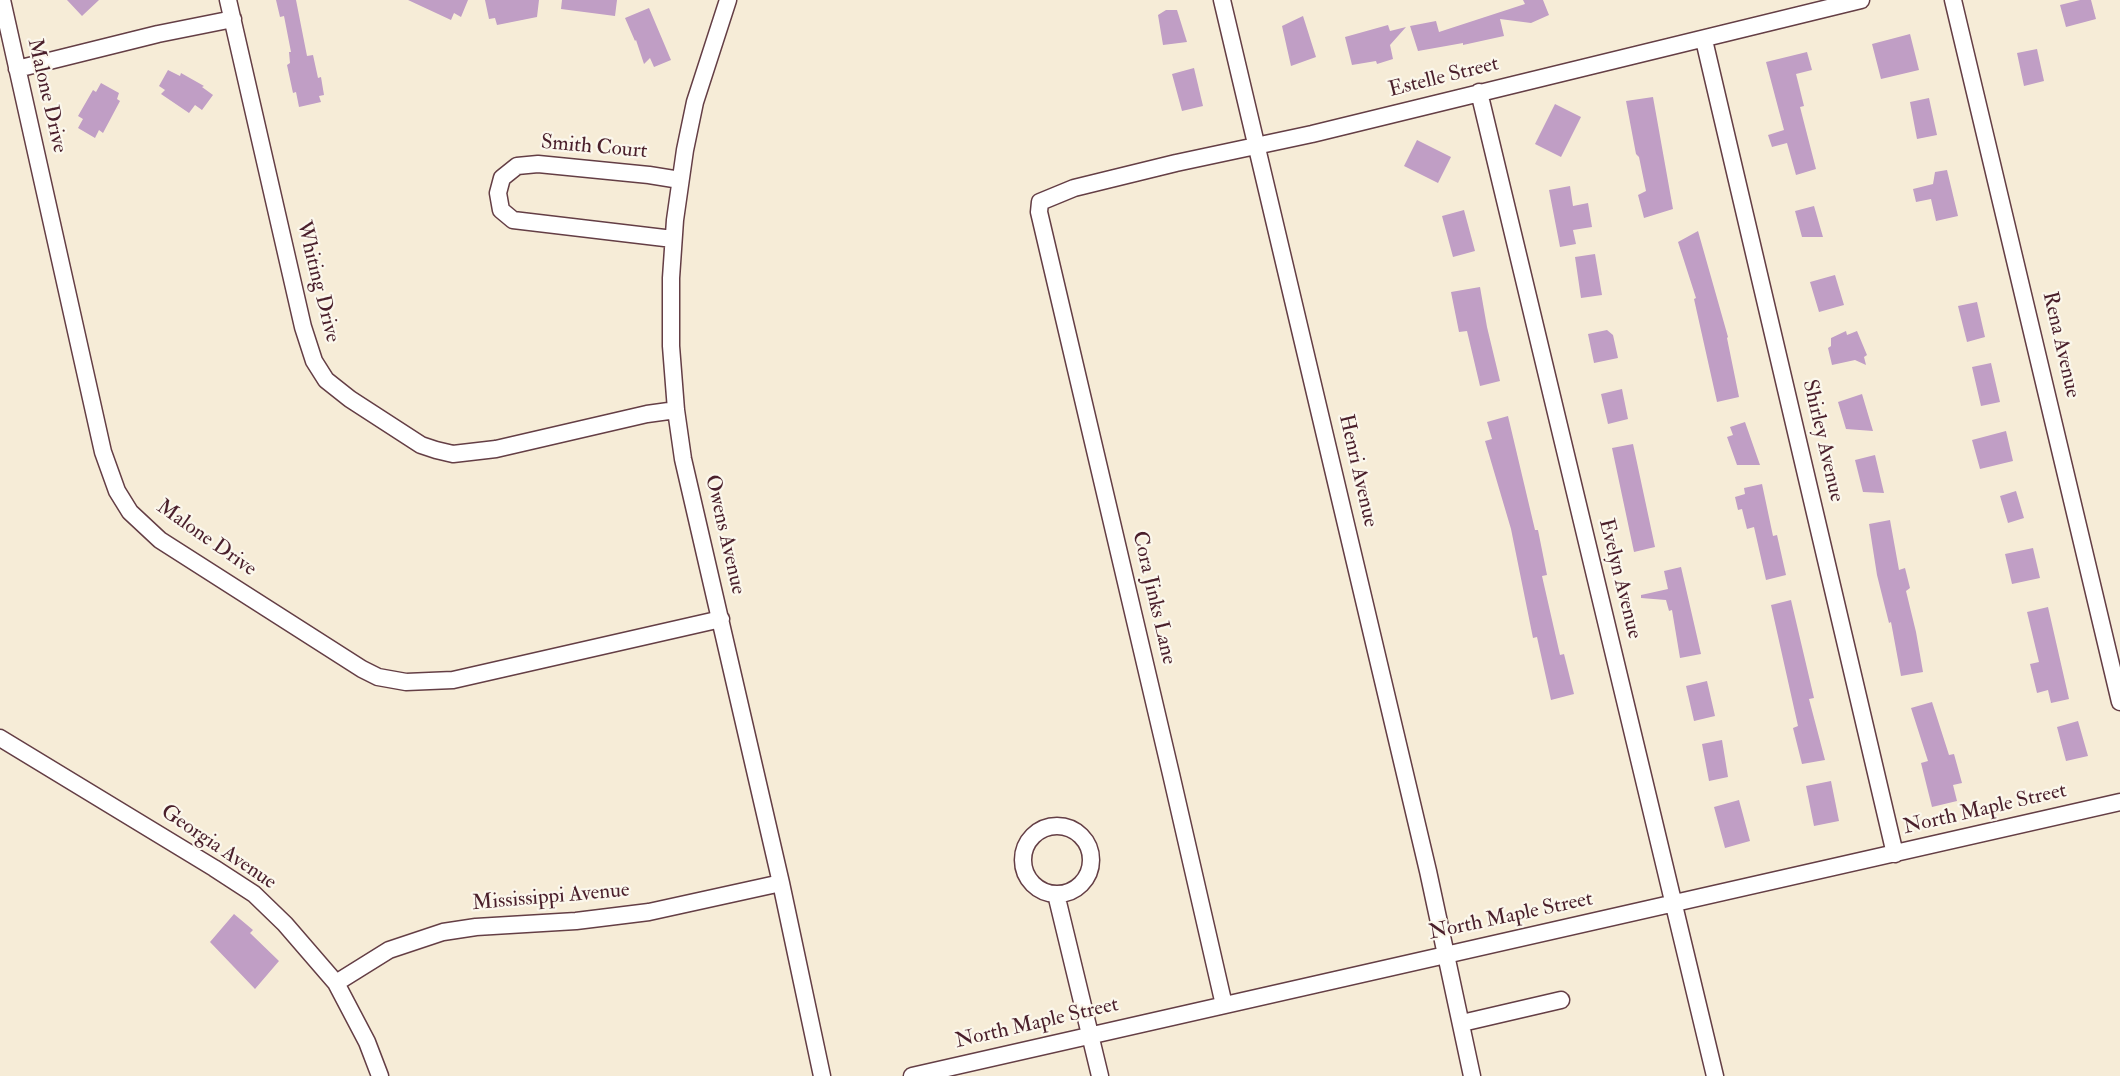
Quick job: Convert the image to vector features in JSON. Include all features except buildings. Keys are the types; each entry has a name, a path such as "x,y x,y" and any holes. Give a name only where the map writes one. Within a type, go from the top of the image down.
{"street":[{"name":"Malone Drive","path":"2,0 103,452 117,491 130,512 160,540 345,659 378,677 406,682 453,680 721,619"},
{"name":"Whiting Drive","path":"228,0 303,327 314,361 326,380 350,399 421,445 453,454 496,449 647,414 676,410"},
{"name":"Owens Avenue","path":"728,0 695,102 680,180 671,278 671,346 676,410 684,459 781,883 822,1076"},
{"name":"Henri Avenue","path":"1222,0 1446,953 1472,1076"},
{"name":"Estelle Street","path":"1040,202 1074,188 1704,40 1861,0"},
{"name":"Rena Avenue","path":"1953,0 2120,702"},
{"path":"17,69 158,34 233,19"},
{"name":"Shirley Avenue","path":"1704,40 1895,854"},
{"name":"Evelyn Avenue","path":"1479,92 1715,1076"},
{"name":"Smith Court","path":"673,239 513,220 501,210 498,193 502,178 517,166 538,164 680,180"},
{"name":"Cora Jinks Lane","path":"1040,202 1039,212 1059,303 1172,774 1224,1005"},
{"name":"Georgia Avenue","path":"0,738 254,894 285,924 336,982 367,1042 380,1076"},
{"name":"North Maple Street","path":"912,1076 1446,953 1588,924 1674,902 2120,802"},
{"path":"1058,825 1070,828 1087,843 1090,867 1086,877 1078,886 1068,892 1056,894 1036,887 1024,870 1023,859 1024,848 1037,831 1058,825"},
{"name":"Mississippi Avenue","path":"336,982 388,950 435,934 476,927 576,921 649,912 781,883"},
{"path":"1056,894 1100,1076"},
{"path":"1462,1023 1561,1000"}]}
